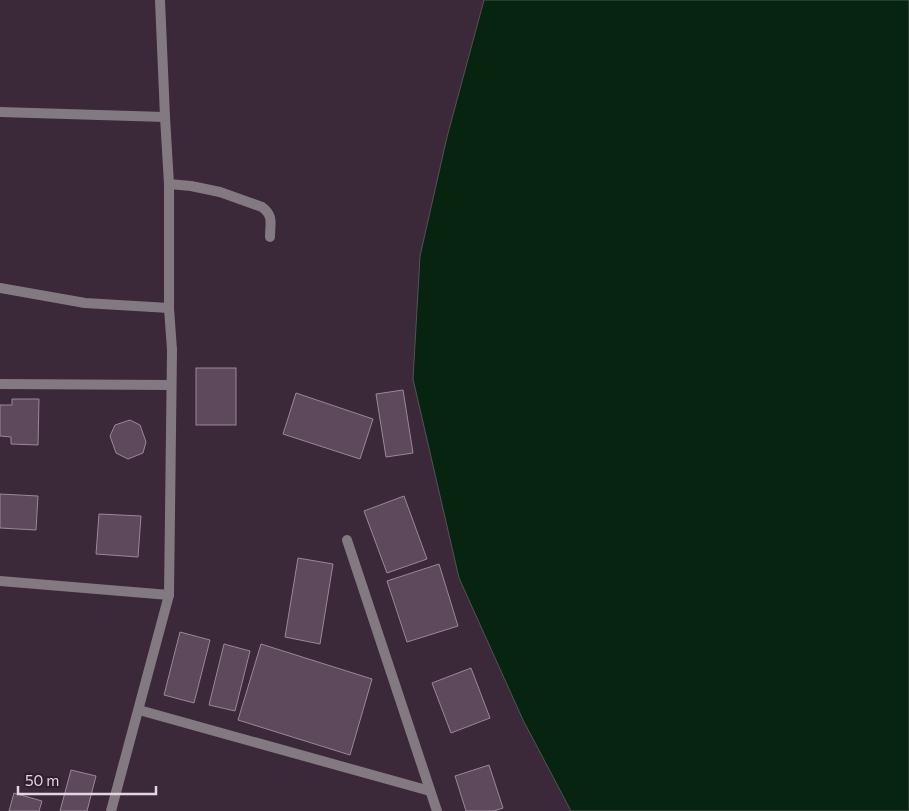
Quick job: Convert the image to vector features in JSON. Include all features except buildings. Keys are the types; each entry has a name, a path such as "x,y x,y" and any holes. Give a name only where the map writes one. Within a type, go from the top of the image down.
{"street":[{"path":"111,811 170,595 172,350 169,308 169,184 160,0"},
{"path":"0,112 165,117"},
{"path":"169,184 220,192 262,207 270,217 270,237"},
{"path":"0,288 85,303 169,308"},
{"path":"0,384 171,385"},
{"path":"347,540 437,811"},
{"path":"0,581 170,595"},
{"path":"139,710 430,791"}],"shaded area":[{"path":"484,0 909,0 909,811 571,811 523,720 459,578 413,379 420,256 447,137"}]}
